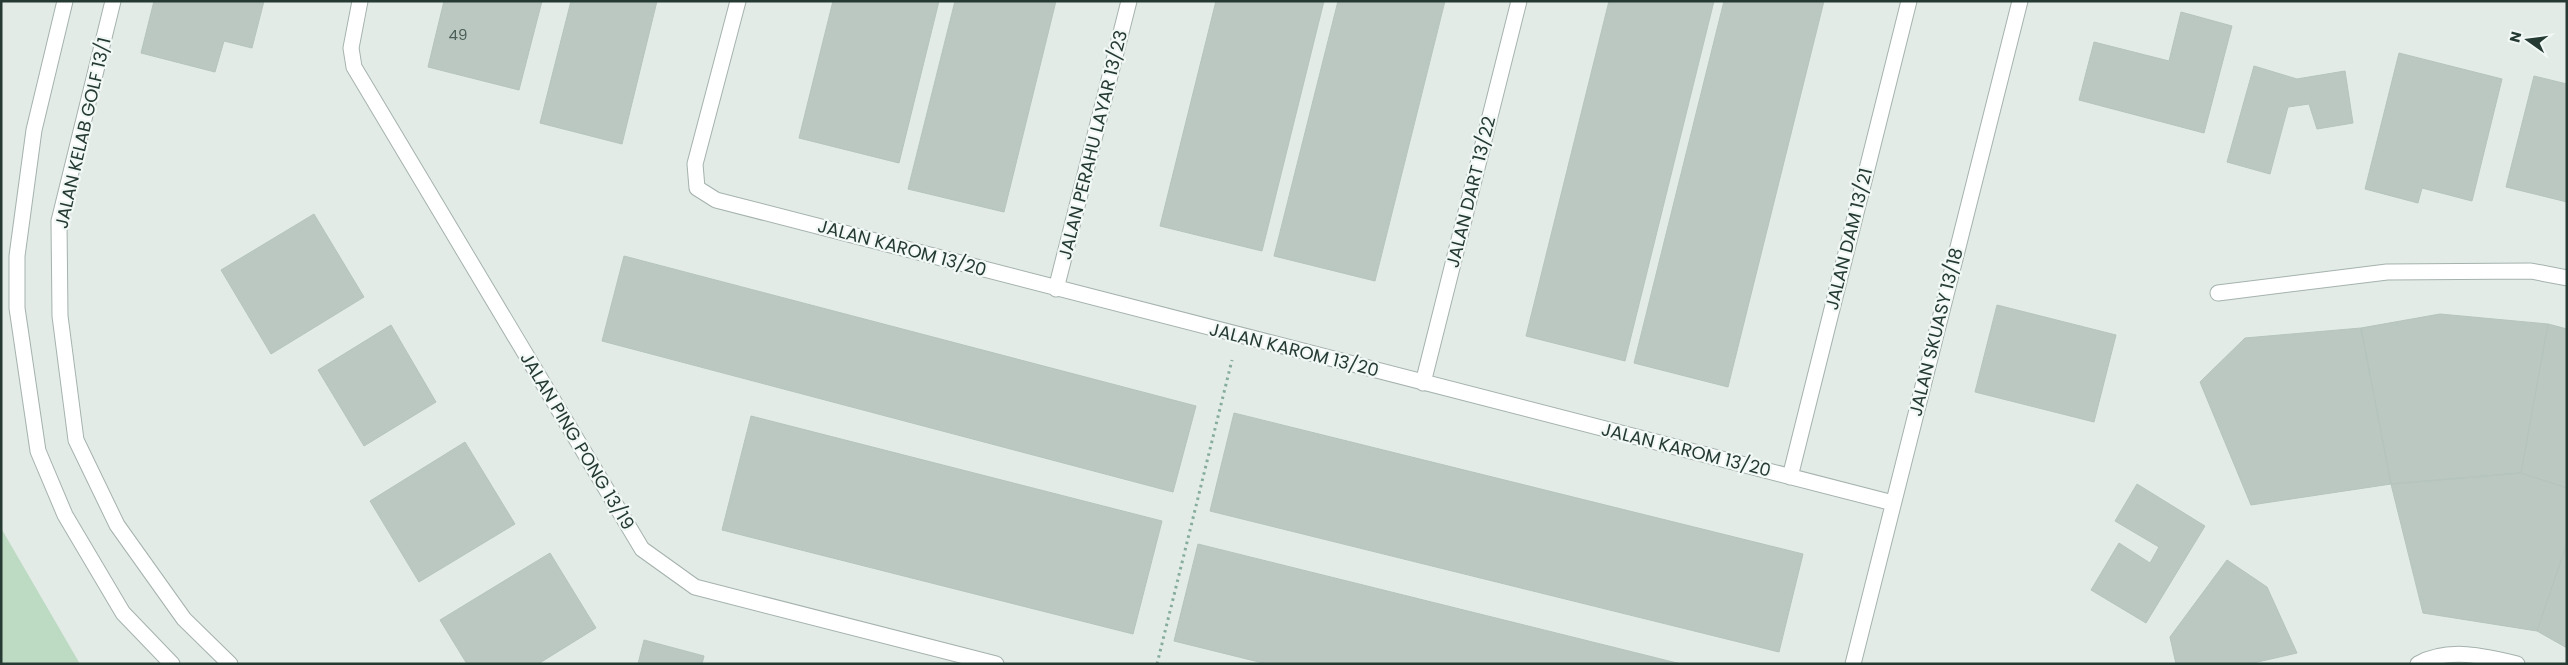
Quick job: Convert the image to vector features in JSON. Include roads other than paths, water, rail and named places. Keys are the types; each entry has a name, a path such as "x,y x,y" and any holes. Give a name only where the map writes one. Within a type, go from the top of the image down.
{"street":[{"path":"65,1 34,130 17,256 17,308 38,452 65,515 124,613 172,664"},
{"name":"JALAN KELAB GOLF 13/1","path":"114,1 59,221 60,316 76,440 117,525 184,619 230,664"},
{"name":"JALAN PING PONG 13/19","path":"360,1 351,48 354,67 642,549 695,587 996,664"},
{"name":"JALAN KAROM 13/20","path":"738,1 695,164 698,188 716,200 1894,503"},
{"name":"JALAN PERAHU LAYAR 13/23","path":"1056,289 1129,1"},
{"name":"JALAN DART 13/22","path":"1423,383 1518,1"},
{"name":"JALAN DAM 13/21","path":"1790,477 1909,1"},
{"name":"JALAN SKUASY 13/18","path":"1853,664 2020,1"},
{"path":"2218,293 2387,272 2531,271 2567,278"},
{"path":"2418,664 2428,658 2476,654 2517,664"}]}
